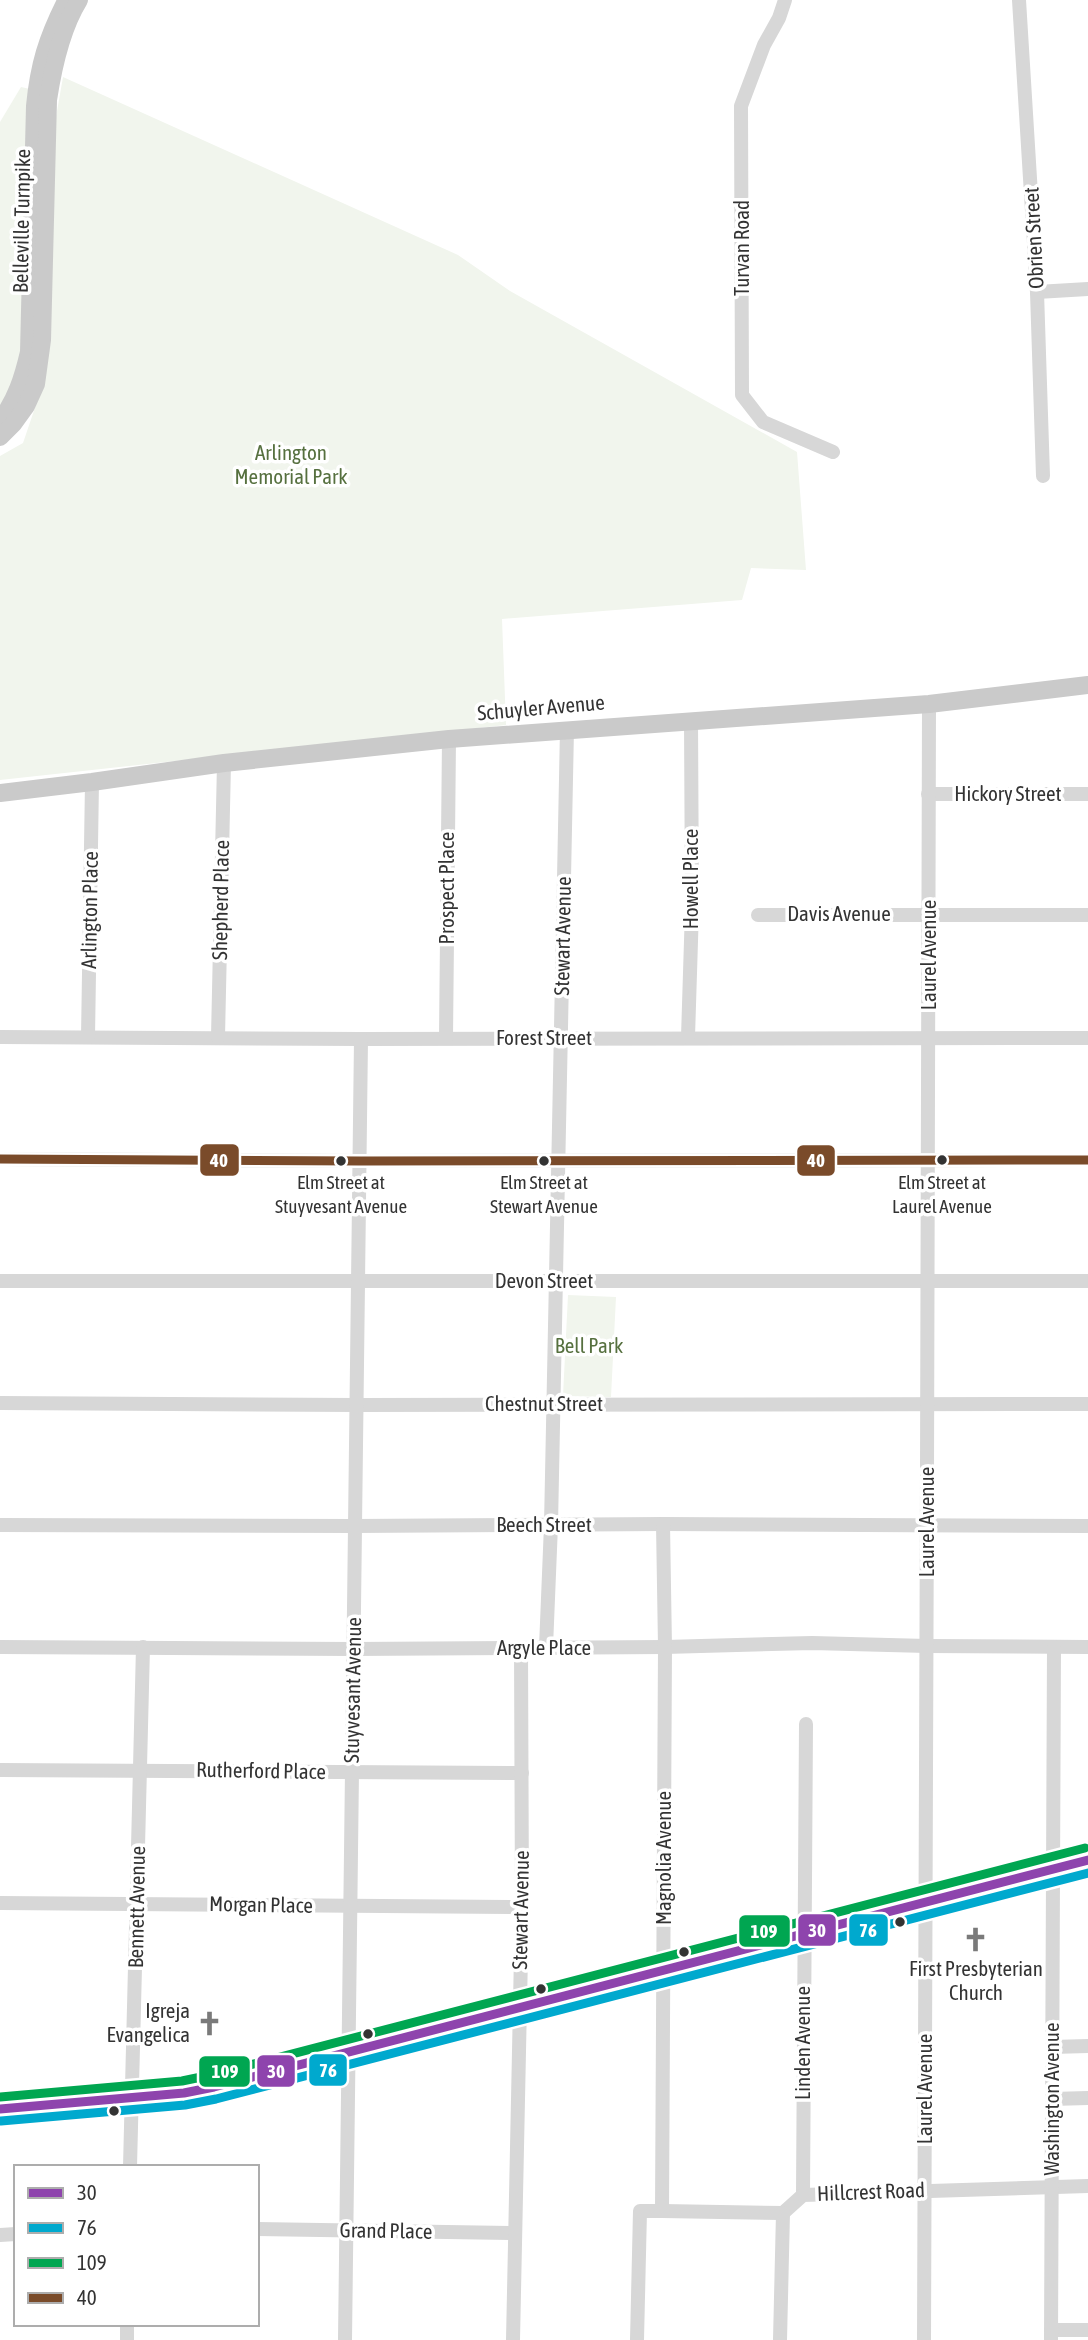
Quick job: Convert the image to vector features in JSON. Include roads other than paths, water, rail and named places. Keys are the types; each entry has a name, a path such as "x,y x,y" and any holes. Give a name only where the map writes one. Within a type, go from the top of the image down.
{"main road":[{"name":"Belleville Turnpike","path":"0,421 18,391 29,352 36,94 39,70 54,26 70,2"},
{"name":"Belleville Turnpike","path":"0,436 13,424 36,384 42,340 48,100 70,2"},
{"name":"Schuyler Avenue","path":"0,793 223,763 449,738 929,704 1088,685"},
{"path":"0,2109 184,2093 214,2087 1088,1860"}],"street":[{"name":"Turvan Road","path":"785,0 779,18 764,45 741,106 742,395 763,422 832,452"},
{"name":"Obrien Street","path":"1019,0 1037,292 1043,475"},
{"path":"1037,292 1088,289"},
{"name":"Laurel Avenue","path":"924,2340 929,704"},
{"name":"Howell Place","path":"688,1037 692,909 691,720"},
{"name":"Stewart Avenue","path":"545,1647 551,1525 567,729"},
{"name":"Prospect Place","path":"446,1038 449,738"},
{"name":"Shepherd Place","path":"218,1037 223,763"},
{"name":"Arlington Place","path":"88,1037 92,782"},
{"name":"Hickory Street","path":"929,794 1088,794"},
{"name":"Davis Avenue","path":"758,915 1088,915"},
{"name":"Forest Street","path":"0,1037 1088,1038"},
{"name":"Stuyvesant Avenue","path":"345,2340 361,1039"},
{"path":"0,1159 1088,1160"},
{"name":"Devon Street","path":"0,1281 1088,1281"},
{"name":"Chestnut Street","path":"0,1404 1088,1404"},
{"name":"Beech Street","path":"0,1525 663,1524 1088,1527"},
{"name":"Magnolia Avenue","path":"662,2211 665,1647 663,1524"},
{"name":"Argyle Place","path":"0,1647 353,1649 811,1643 1088,1647"},
{"name":"Bennett Avenue","path":"130,2165 143,1647"},
{"name":"Washington Avenue","path":"1051,2335 1054,1647"},
{"name":"Stewart Avenue","path":"513,2340 522,1907 522,1648"},
{"name":"Linden Avenue","path":"803,2195 806,1724"},
{"name":"Rutherford Place","path":"0,1770 522,1773"},
{"name":"Morgan Place","path":"0,1903 522,1907"},
{"path":"1052,2046 1088,2046"},
{"path":"1052,2099 1088,2098"},
{"name":"Hillcrest Road","path":"783,2213 803,2195 1088,2186"},
{"path":"638,2340 640,2211 783,2213 780,2340"},
{"name":"Grand Place","path":"259,2229 515,2233"},
{"path":"1051,2335 1088,2330"}],"place":[{"name":"Elm Street at Laurel Avenue","path":"942,1160"},
{"name":"Elm Street at Stuyvesant Avenue","path":"341,1161"},
{"name":"Elm Street at Stewart Avenue","path":"544,1161"},
{"name":"First Presbyterian Church","path":"976,1940"},
{"name":"Igreja Evangelica","path":"210,2023"}],"park label":[{"name":"Arlington Memorial Park","path":"291,465"},
{"name":"Bell Park","path":"589,1346"}]}
